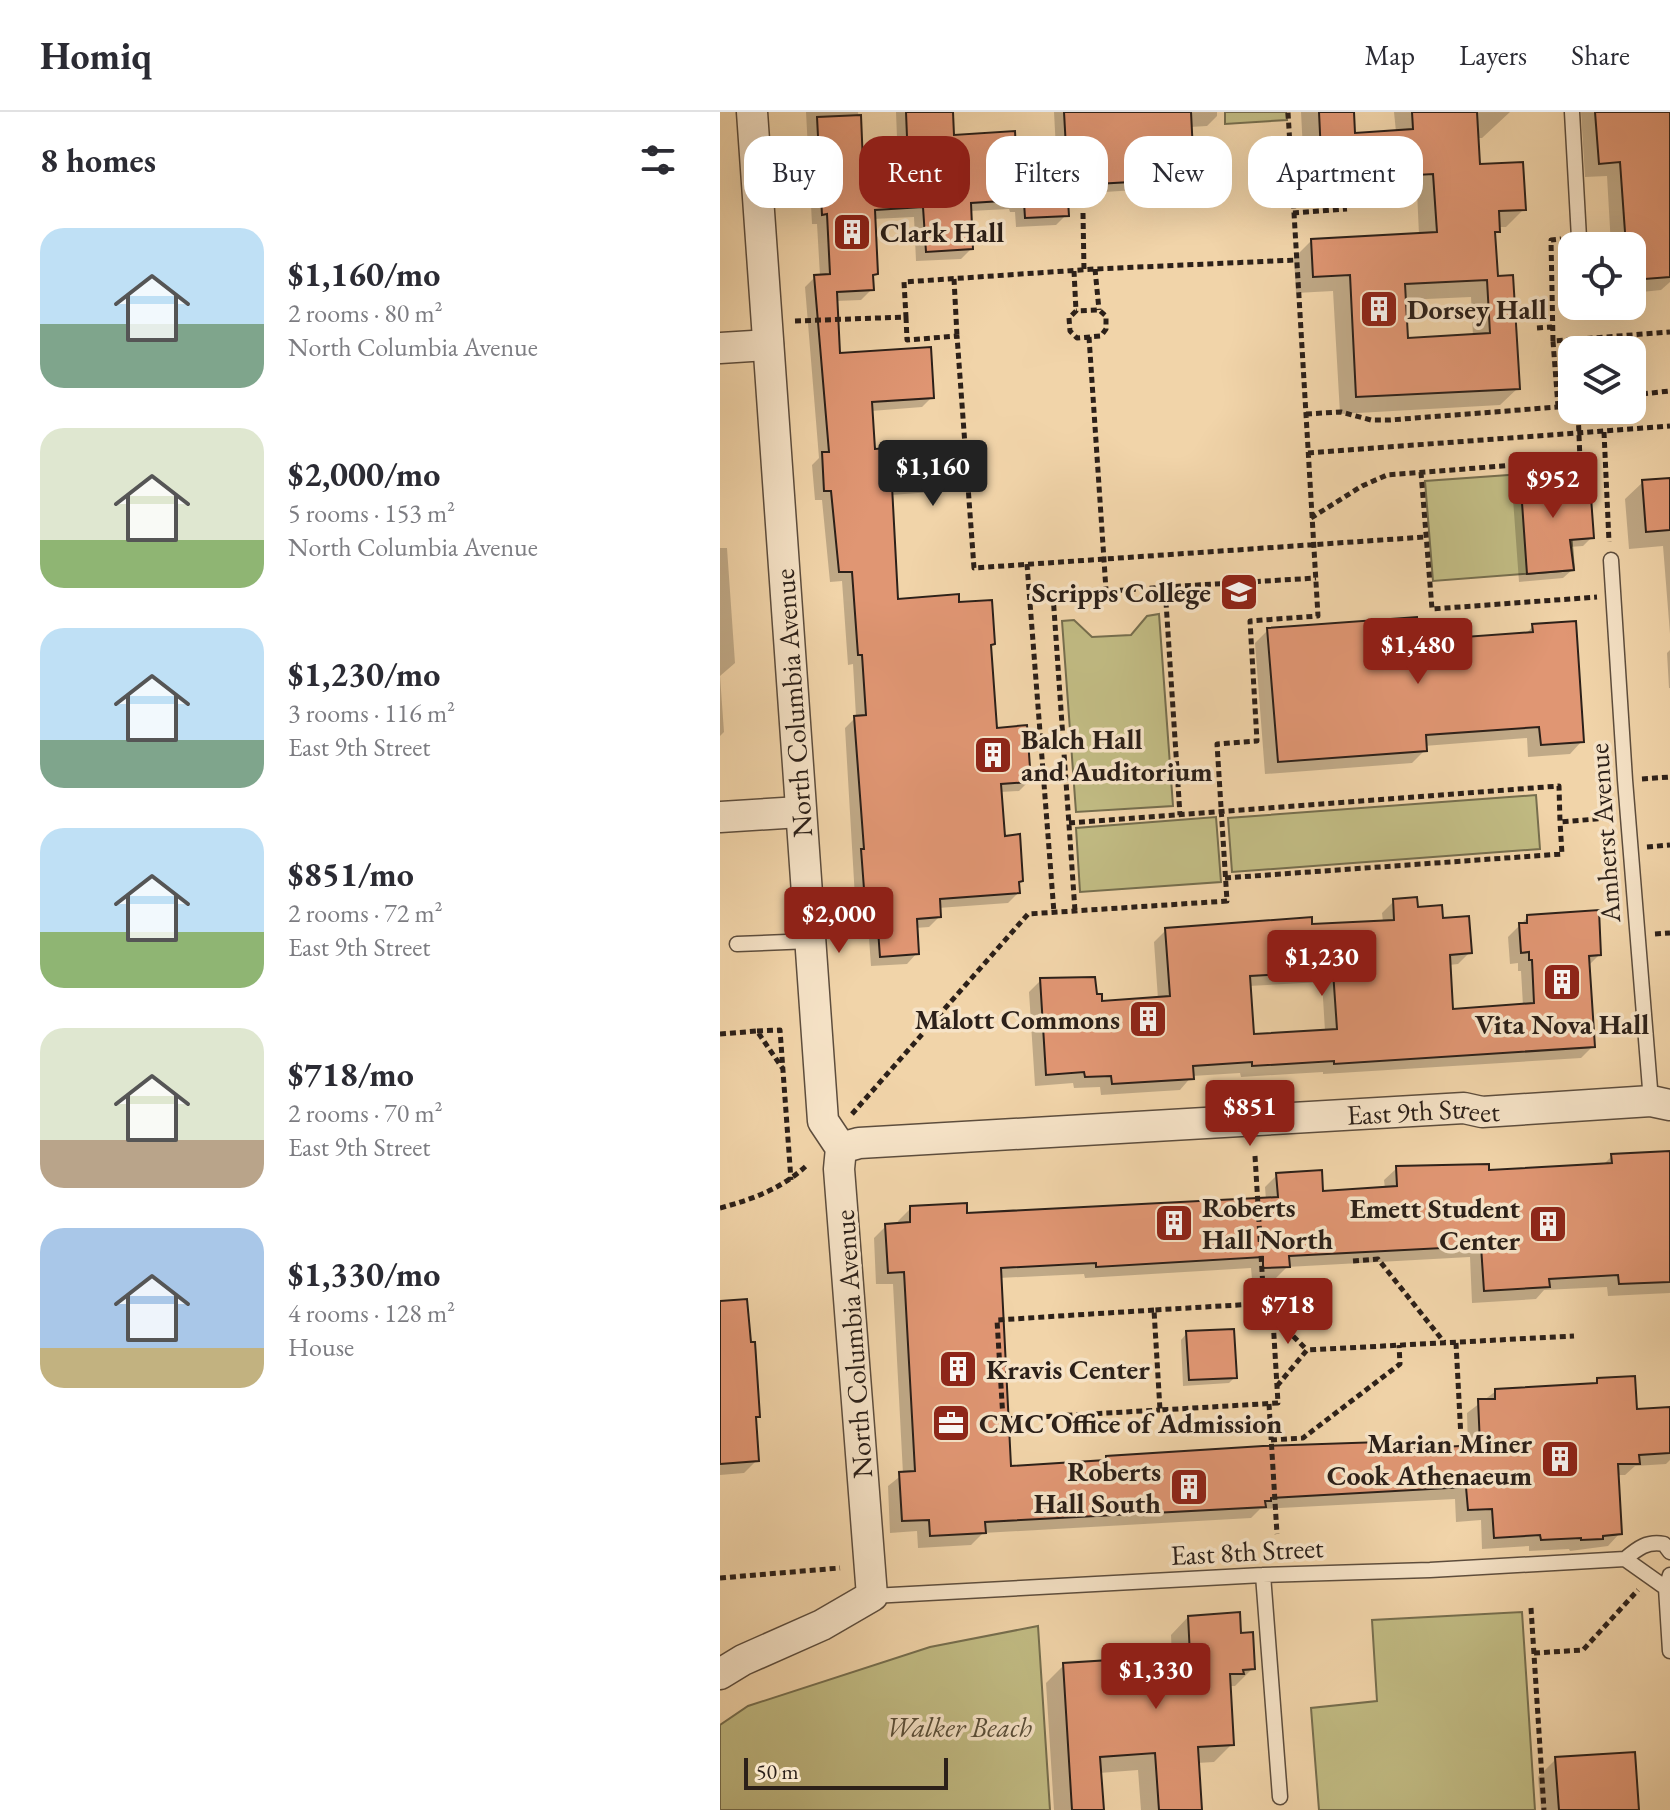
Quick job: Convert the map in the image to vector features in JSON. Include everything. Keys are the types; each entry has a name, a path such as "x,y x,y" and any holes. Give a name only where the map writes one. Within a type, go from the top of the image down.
{"street":[{"name":"North Columbia Avenue","path":"752,112 823,1121 841,1148 839,1169 872,1596"},
{"path":"720,348 768,345"},
{"path":"720,817 800,812"},
{"name":"East 9th Street","path":"841,1148 859,1143 1464,1108 1482,1112 1660,1103"},
{"path":"720,1674 743,1660 822,1625 872,1596"}],"lane":[{"path":"1572,112 1579,232"},
{"name":"Amherst Avenue","path":"1611,560 1629,816 1660,1103"},
{"path":"737,944 811,941"},
{"path":"1670,1552 1664,1544 1652,1542 1639,1547 1625,1559 1650,1577 1668,1582 1670,1651"},
{"name":"East 8th Street","path":"872,1596 1625,1559"},
{"path":"1263,1575 1280,1797"}],"path":[{"path":"852,1114 1028,914 1227,901 1217,744 1257,741 1250,621 1318,616 1288,112"},
{"path":"1293,213 1347,209"},
{"path":"1083,213 1084,270"},
{"path":"1306,414 1341,412 1371,420 1390,420 1558,407 1552,327 1551,240 1558,240"},
{"path":"957,336 907,340 904,282 1296,260"},
{"path":"1095,269 1099,310"},
{"path":"1074,271 1076,311"},
{"path":"954,279 974,568 1425,537"},
{"path":"1099,310 1106,316 1106,329 1101,336 1077,338 1070,331 1069,318 1076,311 1099,310"},
{"path":"788,322 906,317"},
{"path":"1537,328 1552,327"},
{"path":"1553,341 1670,332"},
{"path":"1089,337 1106,590"},
{"path":"1646,394 1670,391"},
{"path":"1311,518 1375,479 1387,475 1580,460 1578,424"},
{"path":"1308,453 1670,426"},
{"path":"1604,432 1611,560"},
{"path":"1421,472 1432,609 1614,595"},
{"path":"1027,564 1054,913"},
{"path":"1030,597 1316,578"},
{"path":"1165,587 1180,815"},
{"path":"1053,595 1075,911"},
{"path":"1069,823 1559,786 1562,854 1225,878"},
{"path":"1560,822 1629,816"},
{"path":"720,1034 780,1030 791,1180"},
{"path":"757,1031 792,1080"},
{"path":"1255,1156 1264,1304"},
{"path":"720,1208 753,1199 791,1180 806,1166"},
{"path":"1353,1261 1378,1259 1444,1343"},
{"path":"1272,1303 1278,1403 1003,1419 997,1320 1264,1304 1272,1303"},
{"path":"1154,1310 1160,1410"},
{"path":"1272,1315 1307,1350"},
{"path":"1277,1386 1307,1350 1574,1336"},
{"path":"1456,1342 1461,1438"},
{"path":"1271,1440 1303,1438 1400,1364 1399,1345"},
{"path":"1269,1404 1277,1534"},
{"path":"720,1578 840,1568"},
{"path":"1534,1653 1583,1650 1650,1577"},
{"path":"1531,1608 1544,1810"}],"green space":[{"path":"1225,112 1286,112 1287,120 1225,124"},
{"path":"1566,471 1574,570 1433,581 1425,481"},
{"path":"1159,614 1173,806 1076,812 1062,621 1074,620 1092,637 1131,635 1147,616"},
{"path":"1536,795 1540,849 1232,872 1228,818"},
{"path":"1216,817 1221,882 1080,892 1076,828"},
{"path":"1522,1612 1535,1810 1319,1810 1311,1708 1377,1701 1372,1620"},
{"name":"Walker Beach","path":"1038,1626 1050,1810 720,1810 720,1725 748,1706 930,1647"}],"building":[{"path":"906,112 953,112 954,135 1015,131 1015,136 986,136 986,202 971,203 973,249 926,252 923,208 970,208 970,136 907,136"},
{"path":"1064,112 1191,112 1192,136 1124,136 1124,182 1108,183 1108,136 1065,136"},
{"name":"Dorsey Hall","path":"1319,112 1354,112 1355,133 1413,129 1412,112 1477,112 1480,164 1523,162 1526,210 1499,211 1500,232 1495,232 1498,276 1513,275 1520,389 1356,397 1350,275 1313,277 1311,239 1437,232 1433,174 1423,175 1423,136 1320,136","holes":["1487,280 1490,333 1408,338 1405,284"]},
{"path":"1595,112 1670,112 1670,277 1646,279 1646,232 1625,232 1620,162 1599,164"},
{"path":"861,115 859,208 907,208 875,210 878,274 873,275 874,290 837,292 840,353 931,347 934,398 872,402 875,449 954,443 957,482 892,486 898,599 959,594 959,602 992,600 995,644 991,645 997,728 1027,725 1031,782 1001,784 1005,836 1020,834 1023,881 1019,882 1020,893 940,899 941,917 917,919 919,954 880,957 875,888 864,889 861,849 864,849 854,716 866,715 862,655 858,655 852,572 839,572 831,491 824,491 822,452 829,452 814,275 830,274 827,214 822,215 822,208 843,208 843,136 818,136 817,117"},
{"path":"1024,208 1068,208 1069,216 1025,218"},
{"path":"1554,465 1556,486 1590,484 1594,538 1570,540 1574,570 1527,574 1520,474 1532,473 1537,466"},
{"path":"1670,478 1670,530 1646,532 1642,480"},
{"path":"1417,617 1418,634 1451,631 1451,638 1533,632 1532,624 1576,621 1584,742 1541,745 1539,727 1426,735 1427,751 1278,762 1267,628"},
{"path":"1417,897 1418,907 1442,905 1443,918 1469,916 1472,953 1450,955 1453,1009 1534,1003 1532,960 1529,960 1529,952 1521,953 1519,923 1527,923 1527,915 1599,910 1601,955 1589,956 1595,1047 1334,1064 1334,1061 1252,1066 1252,1062 1193,1066 1194,1079 1112,1084 1111,1076 1085,1077 1084,1072 1046,1075 1040,978 1095,977 1097,994 1102,994 1102,1001 1170,996 1165,928 1312,917 1312,924 1394,920 1393,899","holes":["1333,971 1337,1029 1254,1034 1250,976"]},
{"path":"1670,1151 1670,1282 1619,1284 1618,1275 1549,1279 1550,1287 1484,1291 1481,1246 1289,1256 1290,1267 1263,1268 1263,1257 1096,1267 1096,1263 1001,1268 1011,1466 1106,1460 1106,1456 1263,1446 1381,1442 1382,1450 1480,1445 1478,1399 1495,1399 1495,1389 1597,1383 1597,1378 1635,1376 1637,1409 1670,1407 1670,1453 1639,1455 1640,1464 1618,1464 1622,1534 1581,1540 1541,1540 1540,1535 1494,1538 1492,1509 1468,1510 1466,1487 1271,1498 1271,1501 1265,1501 1266,1507 985,1522 986,1533 930,1536 929,1520 902,1521 899,1472 915,1471 904,1272 888,1273 885,1224 910,1222 910,1206 967,1203 967,1213 1278,1197 1276,1173 1322,1170 1323,1191 1397,1186 1396,1166 1489,1164 1489,1170 1612,1163 1611,1154"},
{"path":"747,1299 751,1342 755,1342 760,1417 756,1417 759,1461 720,1464 720,1301"},
{"path":"1234,1329 1237,1378 1189,1380 1186,1331"},
{"path":"1240,1612 1241,1633 1253,1632 1255,1669 1243,1670 1244,1674 1230,1674 1234,1745 1198,1747 1202,1810 1159,1810 1155,1753 1100,1757 1104,1810 1072,1810 1063,1663 1190,1655 1188,1616"},
{"path":"1635,1752 1639,1810 1559,1810 1555,1757"}],"place":[{"name":"Clark Hall","path":"852,232"},
{"name":"Dorsey Hall","path":"1379,309"},
{"name":"Scripps College","path":"1239,592"},
{"name":"Balch Hall and Auditorium","path":"993,755"},
{"name":"Vita Nova Hall","path":"1562,982"},
{"name":"Malott Commons","path":"1148,1019"},
{"name":"Roberts Hall North","path":"1174,1223"},
{"name":"Emett Student Center","path":"1548,1224"},
{"name":"Kravis Center","path":"958,1369"},
{"name":"CMC Office of Admission","path":"951,1423"},
{"name":"Marian Miner Cook Athenaeum","path":"1560,1459"},
{"name":"Roberts Hall South","path":"1189,1487"}]}
